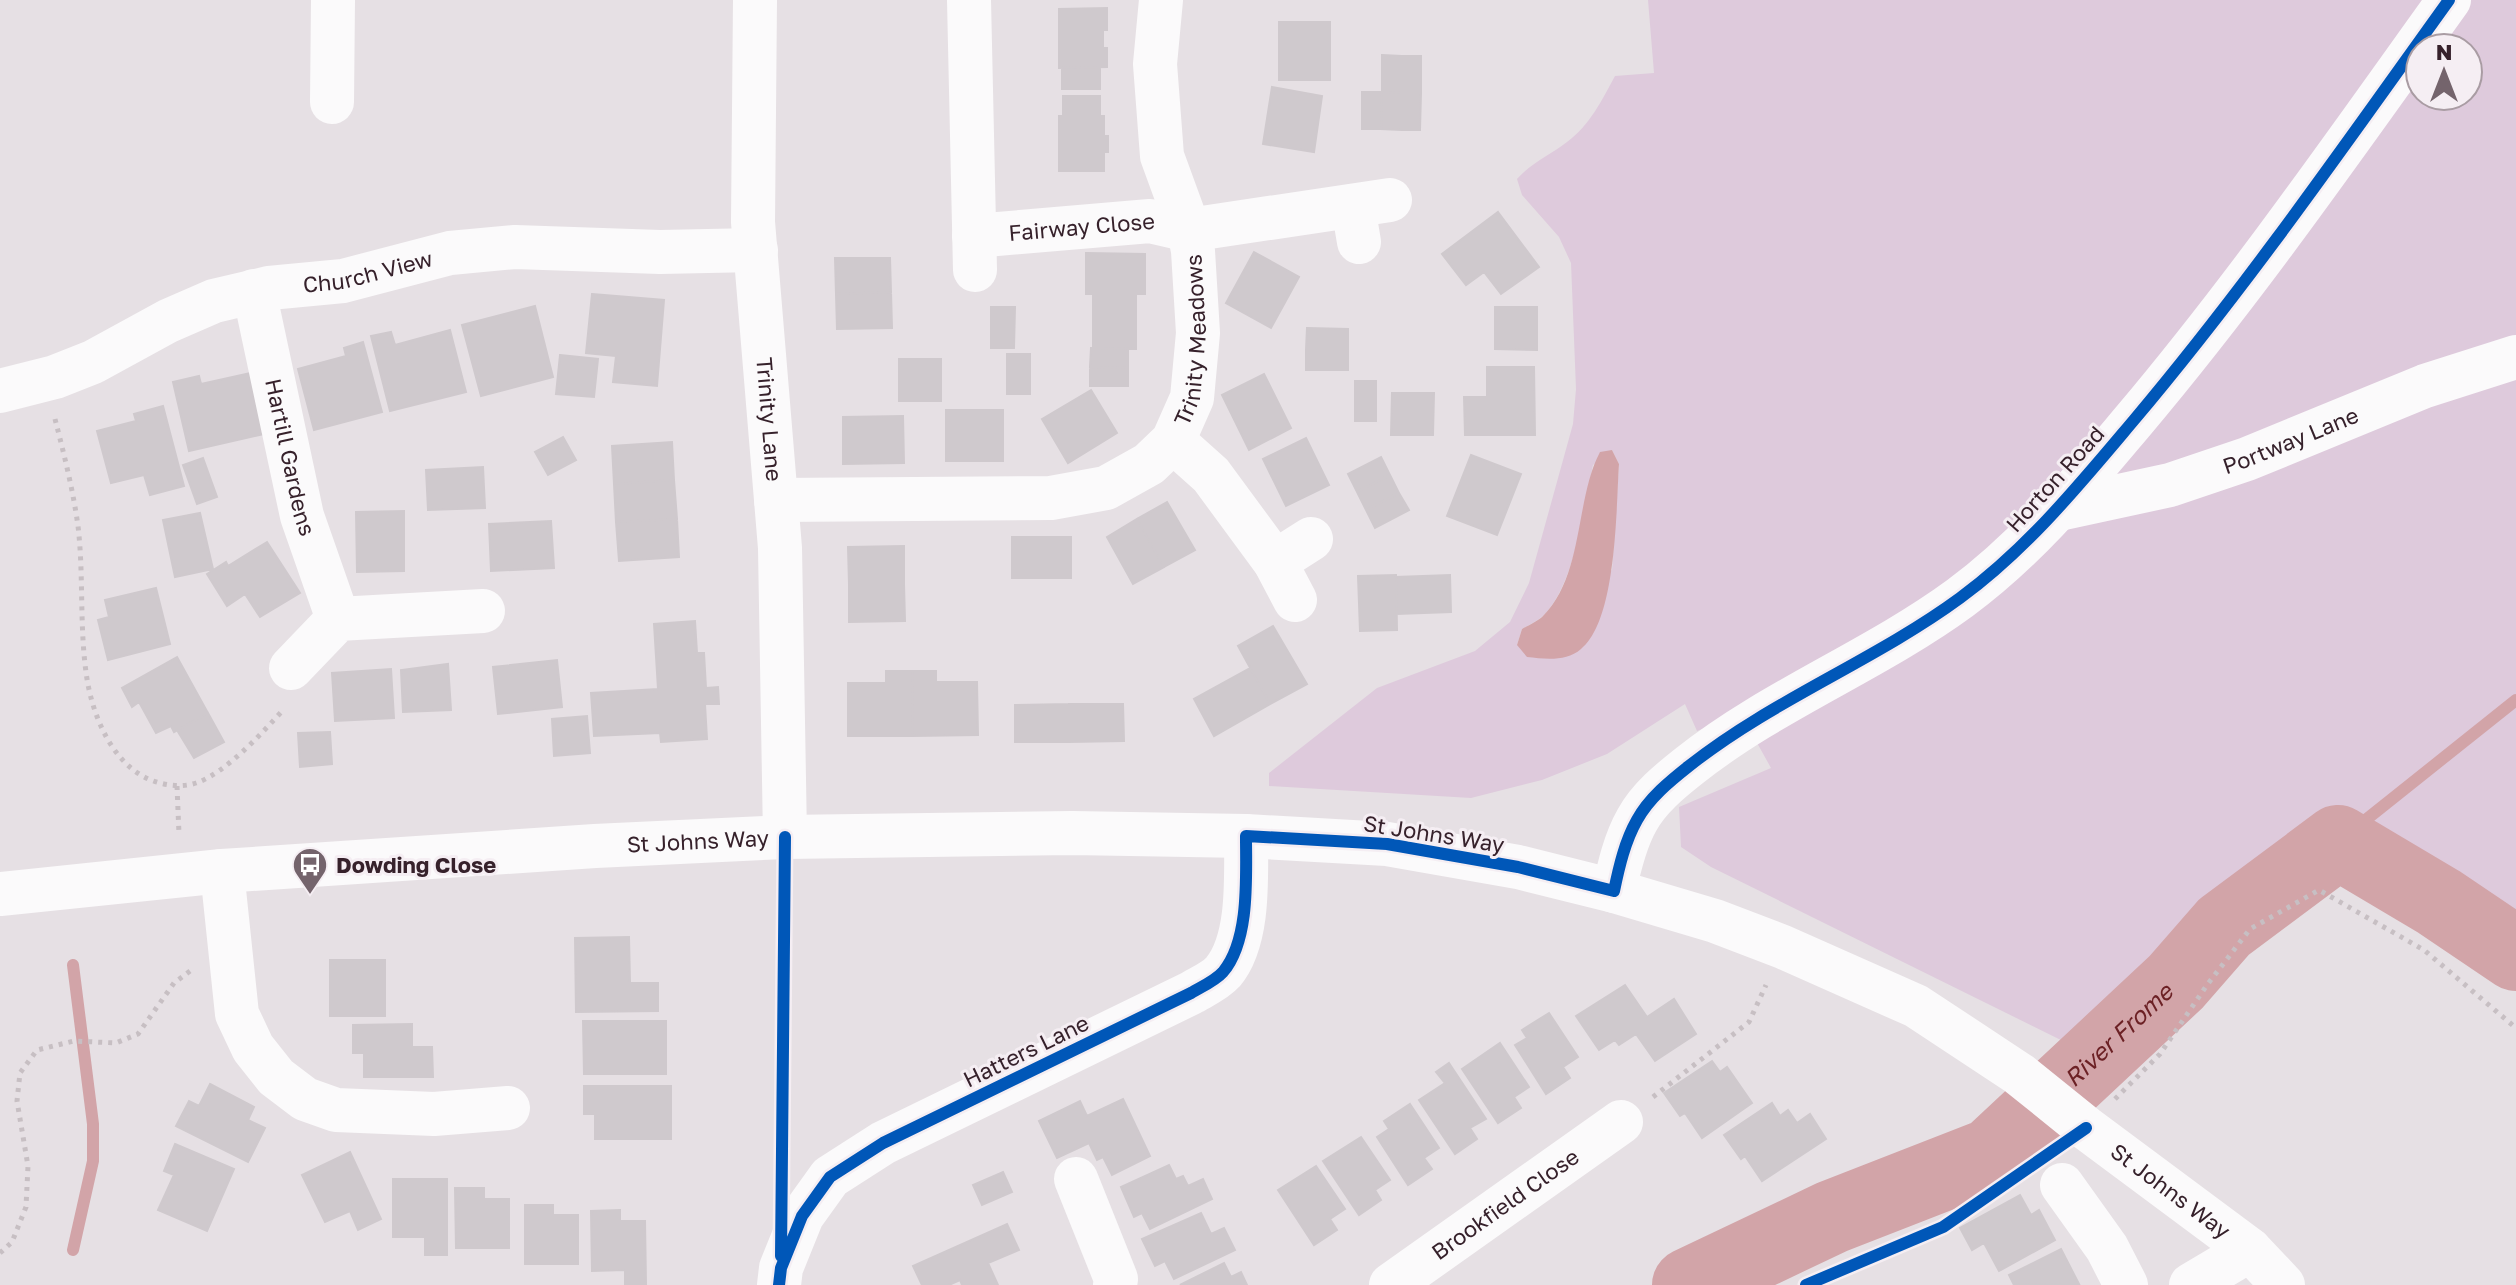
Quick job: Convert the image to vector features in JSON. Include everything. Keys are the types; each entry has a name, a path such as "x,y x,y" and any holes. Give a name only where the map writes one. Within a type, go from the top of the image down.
{"street":[{"path":"332,102 333,0"},
{"name":"Trinity Lane","path":"755,0 753,222 780,564 785,837"},
{"name":"Fairway Close","path":"969,0 975,253 1150,221 1189,230"},
{"name":"Trinity Meadows","path":"776,500 1051,498 1106,488 1149,464 1173,441 1192,398 1198,333 1189,230 1162,156 1155,64 1161,0"},
{"name":"Horton Road","path":"1614,891 1619,867 1637,819 1655,796 1684,771 1715,745 1755,719 1869,655 1958,600 2012,557 2059,509 2173,374 2272,246 2449,0"},
{"path":"1189,230 1367,216"},
{"name":"Church View","path":"0,391 93,362 194,308 214,301 254,291 343,281 450,253 536,247 660,252 756,250"},
{"name":"Hartill Gardens","path":"254,291 302,516 338,619"},
{"name":"Portway Lane","path":"2059,509 2170,485 2247,459 2425,386 2516,357"},
{"name":"Trinity Meadows","path":"1173,441 1211,475 1275,562 1295,600"},
{"path":"1275,562 1311,539"},
{"path":"291,668 338,619 483,611"},
{"name":"St Johns Way","path":"0,894 222,871 595,846 785,837 1072,833 1246,836 1387,844 1518,867 1715,921 1783,947 1916,1006 2019,1074 2250,1250 2283,1285"},
{"name":"Hatters Lane","path":"779,1285 781,1268 802,1216 830,1177 883,1143 1191,993 1221,974 1235,954 1243,921 1246,836"},
{"path":"222,871 237,1014 253,1048 276,1077 305,1099 336,1110 434,1114 508,1108"},
{"name":"Brookfield Close","path":"1391,1285 1621,1122"},
{"path":"1076,1179 1116,1282"},
{"path":"2062,1185 2107,1248 2126,1285"},
{"path":"2191,1285 2250,1250"}],"path":[{"path":"44,379 78,524 85,660 93,702 109,740 129,768 145,779 177,786 192,785 208,778 276,718 306,684 291,668"},
{"path":"177,786 180,847"},
{"path":"2082,1124 2160,1054 2250,929 2319,890 2424,950 2516,1028"},
{"path":"1621,1122 1749,1022 1783,947"},
{"path":"0,1253 12,1242 26,1207 28,1166 17,1101 20,1073 37,1050 74,1041 116,1043 138,1034 174,983 193,969"}],"shaded area":[{"path":"1648,0 2516,0 2516,910 2402,849 2358,813 2231,898 2077,1048 1711,867 1681,847 1679,807 1771,768 1741,714 1697,731 1685,704 1607,754 1542,780 1471,798 1269,786 1269,773 1377,688 1475,651 1510,622 1529,583 1573,424 1576,389 1571,263 1559,237 1522,195 1517,179 1582,128 1595,112 1615,76 1654,73","holes":["1612,450 1619,464 1612,570 1517,645 1522,629 1544,615 1563,584 1577,544 1593,465"]},
{"path":"1612,450 1619,464 1617,508 1612,562 1602,614 1593,635 1575,653 1555,659 1527,657 1517,645 1522,629 1541,618 1566,580 1592,471 1600,452"}],"building":[{"path":"1107,8 1103,48 1107,48 1107,67 1059,68 1059,9"},
{"path":"1279,22 1330,22 1330,80 1279,80"},
{"path":"1382,55 1401,56 1401,93 1382,92"},
{"path":"1401,56 1421,56 1421,93 1401,93"},
{"path":"1100,67 1100,89 1062,89 1062,68"},
{"path":"1272,87 1322,96 1314,152 1263,144"},
{"path":"1362,92 1382,92 1381,129 1362,129"},
{"path":"1382,92 1401,93 1401,130 1381,129"},
{"path":"1401,93 1421,93 1420,130 1401,130"},
{"path":"1063,96 1100,96 1100,116 1063,116"},
{"path":"1059,116 1104,116 1108,152 1104,152 1104,171 1059,171"},
{"path":"1498,212 1539,267 1501,294 1484,272 1466,285 1442,254"},
{"path":"1254,252 1299,277 1271,328 1226,303"},
{"path":"1086,253 1145,254 1145,294 1086,294"},
{"path":"835,258 890,258 891,292 836,294"},
{"path":"891,292 892,328 837,329 836,294"},
{"path":"592,294 664,300 657,386 613,382 616,356 586,353"},
{"path":"1093,294 1136,294 1136,349 1093,348"},
{"path":"535,306 553,377 481,396 462,325"},
{"path":"991,307 1015,307 1014,348 991,348"},
{"path":"1495,307 1537,307 1537,350 1495,349"},
{"path":"1307,328 1348,329 1348,350 1306,350"},
{"path":"450,330 466,392 390,411 371,336 391,332 395,345"},
{"path":"363,342 382,412 314,430 298,369 346,356 344,348"},
{"path":"1091,348 1128,349 1128,368 1090,367"},
{"path":"1306,350 1348,350 1348,370 1306,370"},
{"path":"1007,354 1030,354 1030,394 1007,394"},
{"path":"560,355 598,359 594,397 556,394"},
{"path":"899,359 941,359 941,401 899,401"},
{"path":"1090,367 1128,368 1128,386 1090,386"},
{"path":"1487,367 1534,367 1535,435 1465,435 1464,397 1487,397"},
{"path":"259,371 273,432 189,451 173,382 199,376 201,384"},
{"path":"1264,374 1291,428 1249,450 1222,395"},
{"path":"1355,381 1376,381 1376,421 1355,421"},
{"path":"1091,390 1117,433 1068,463 1042,419"},
{"path":"1392,393 1434,393 1433,435 1391,435"},
{"path":"163,406 184,486 150,495 144,475 111,483 97,431 136,421 134,414"},
{"path":"946,410 1003,410 1003,461 946,461"},
{"path":"903,416 904,463 843,464 843,417"},
{"path":"563,437 576,460 548,475 535,452"},
{"path":"1306,438 1329,485 1286,506 1263,459"},
{"path":"672,442 674,480 614,484 612,446"},
{"path":"1471,455 1521,474 1497,535 1447,516"},
{"path":"1381,457 1390,475 1357,492 1348,474"},
{"path":"203,458 217,497 197,504 183,465"},
{"path":"483,467 485,508 428,510 426,470"},
{"path":"1390,475 1399,493 1366,510 1357,492"},
{"path":"674,480 677,519 616,522 614,484"},
{"path":"1399,493 1409,510 1375,528 1366,510"},
{"path":"1167,502 1195,550 1164,567 1137,519"},
{"path":"404,511 404,571 357,572 356,512"},
{"path":"200,513 213,569 175,577 163,520"},
{"path":"677,519 679,557 619,561 616,522"},
{"path":"1137,519 1164,567 1133,584 1107,537"},
{"path":"551,521 554,568 491,571 489,524"},
{"path":"1012,537 1071,537 1071,578 1012,578"},
{"path":"267,542 300,593 260,617 245,594 227,606 207,574 226,562 228,566"},
{"path":"904,546 904,584 849,584 848,547"},
{"path":"1396,575 1397,630 1360,631 1358,576"},
{"path":"1450,575 1451,612 1397,614 1396,577"},
{"path":"849,584 904,584 905,621 849,622"},
{"path":"156,588 170,644 108,660 98,620 109,617 105,600"},
{"path":"695,621 697,653 704,653 706,688 718,687 719,704 705,704 707,739 661,742 660,733 594,736 591,693 658,689 654,624"},
{"path":"1273,626 1307,684 1270,704 1238,646"},
{"path":"177,657 208,713 174,732 171,726 156,733 139,702 132,707 122,688"},
{"path":"557,660 562,707 498,714 493,667"},
{"path":"448,664 451,710 403,712 401,670"},
{"path":"1250,668 1270,704 1214,736 1194,699"},
{"path":"391,669 394,718 335,721 332,673"},
{"path":"886,671 912,671 913,736 848,736 848,683 886,683"},
{"path":"912,671 936,671 936,682 977,682 978,735 913,736"},
{"path":"1069,704 1123,704 1124,741 1069,742"},
{"path":"1069,704 1069,742 1015,742 1015,705"},
{"path":"208,713 224,742 194,758 177,730"},
{"path":"587,716 590,753 554,756 552,719"},
{"path":"330,732 332,764 300,767 298,733"},
{"path":"629,937 630,983 658,983 658,1011 576,1012 575,938"},
{"path":"330,960 385,960 385,1016 330,1016"},
{"path":"1625,985 1647,1017 1674,999 1696,1034 1655,1061 1636,1034 1619,1045 1615,1040 1599,1050 1576,1016"},
{"path":"1549,1013 1578,1057 1563,1067 1570,1078 1546,1094 1515,1045 1527,1038 1522,1030"},
{"path":"583,1021 666,1021 666,1074 584,1074"},
{"path":"412,1024 412,1047 432,1047 433,1077 364,1077 364,1053 353,1053 353,1025"},
{"path":"1500,1043 1529,1087 1514,1097 1521,1108 1498,1123 1462,1069"},
{"path":"1712,1061 1720,1072 1727,1067 1752,1103 1702,1138 1685,1113 1680,1116 1664,1093"},
{"path":"1449,1063 1486,1119 1470,1128 1477,1139 1455,1154 1419,1100 1445,1083 1436,1072"},
{"path":"210,1084 254,1107 248,1120 265,1128 248,1162 176,1126 189,1101 199,1106"},
{"path":"584,1086 671,1086 671,1139 595,1139 595,1114 584,1114"},
{"path":"1123,1099 1150,1156 1112,1175 1103,1157 1097,1160 1089,1143 1057,1158 1039,1121 1080,1101 1087,1116"},
{"path":"1772,1103 1780,1116 1788,1110 1797,1123 1810,1114 1826,1139 1762,1181 1745,1156 1741,1159 1724,1135"},
{"path":"1410,1104 1439,1148 1424,1158 1432,1169 1408,1185 1377,1137 1389,1129 1384,1121"},
{"path":"1361,1137 1390,1180 1375,1190 1381,1200 1359,1215 1323,1161"},
{"path":"175,1144 234,1169 207,1231 158,1210 174,1175 164,1171"},
{"path":"350,1152 381,1219 358,1230 350,1211 325,1222 302,1175"},
{"path":"1169,1165 1176,1179 1183,1176 1188,1186 1203,1179 1212,1199 1150,1229 1142,1213 1134,1217 1121,1187"},
{"path":"1316,1166 1345,1209 1330,1219 1337,1230 1314,1245 1278,1190"},
{"path":"1003,1172 1012,1192 982,1205 973,1185"},
{"path":"393,1179 447,1179 447,1255 425,1255 425,1237 393,1237"},
{"path":"455,1188 484,1188 484,1199 509,1199 509,1248 456,1248"},
{"path":"2020,1195 2031,1215 2039,1210 2055,1240 1999,1271 1984,1243 1972,1250 1960,1228"},
{"path":"525,1205 553,1205 553,1215 578,1215 578,1264 525,1264"},
{"path":"620,1210 620,1221 645,1221 646,1285 625,1285 625,1270 592,1271 591,1211"},
{"path":"1201,1213 1211,1234 1224,1228 1235,1250 1174,1279 1165,1261 1155,1266 1142,1239"},
{"path":"1007,1224 1019,1250 988,1263 998,1285 962,1285 960,1280 949,1285 922,1285 913,1266"},
{"path":"2061,1249 2079,1284 2014,1285 2009,1275"},
{"path":"1224,1263 1231,1277 1241,1272 1247,1285 1180,1285"}],"waterway":[{"path":"2338,842 2516,700"},
{"name":"River Frome","path":"1689,1285 1832,1217 1991,1155 2176,982 2224,927 2338,842 2439,902 2516,954"},
{"path":"73,965 93,1124 93,1161 73,1250"}],"cycle path":[{"path":"779,1285 781,1268 802,1216 830,1177 883,1143 1191,993 1220,975 1232,959 1242,925 1246,836 1387,844 1518,867 1614,891 1626,845 1637,820 1654,797 1675,778 1754,721 1893,642 1960,598 1985,579 2052,514 2094,468 2217,318 2449,0"},
{"path":"781,1256 785,837"},
{"path":"1806,1285 1943,1227 2086,1128"}],"place":[{"name":"Dowding Close","path":"310,896"}]}
